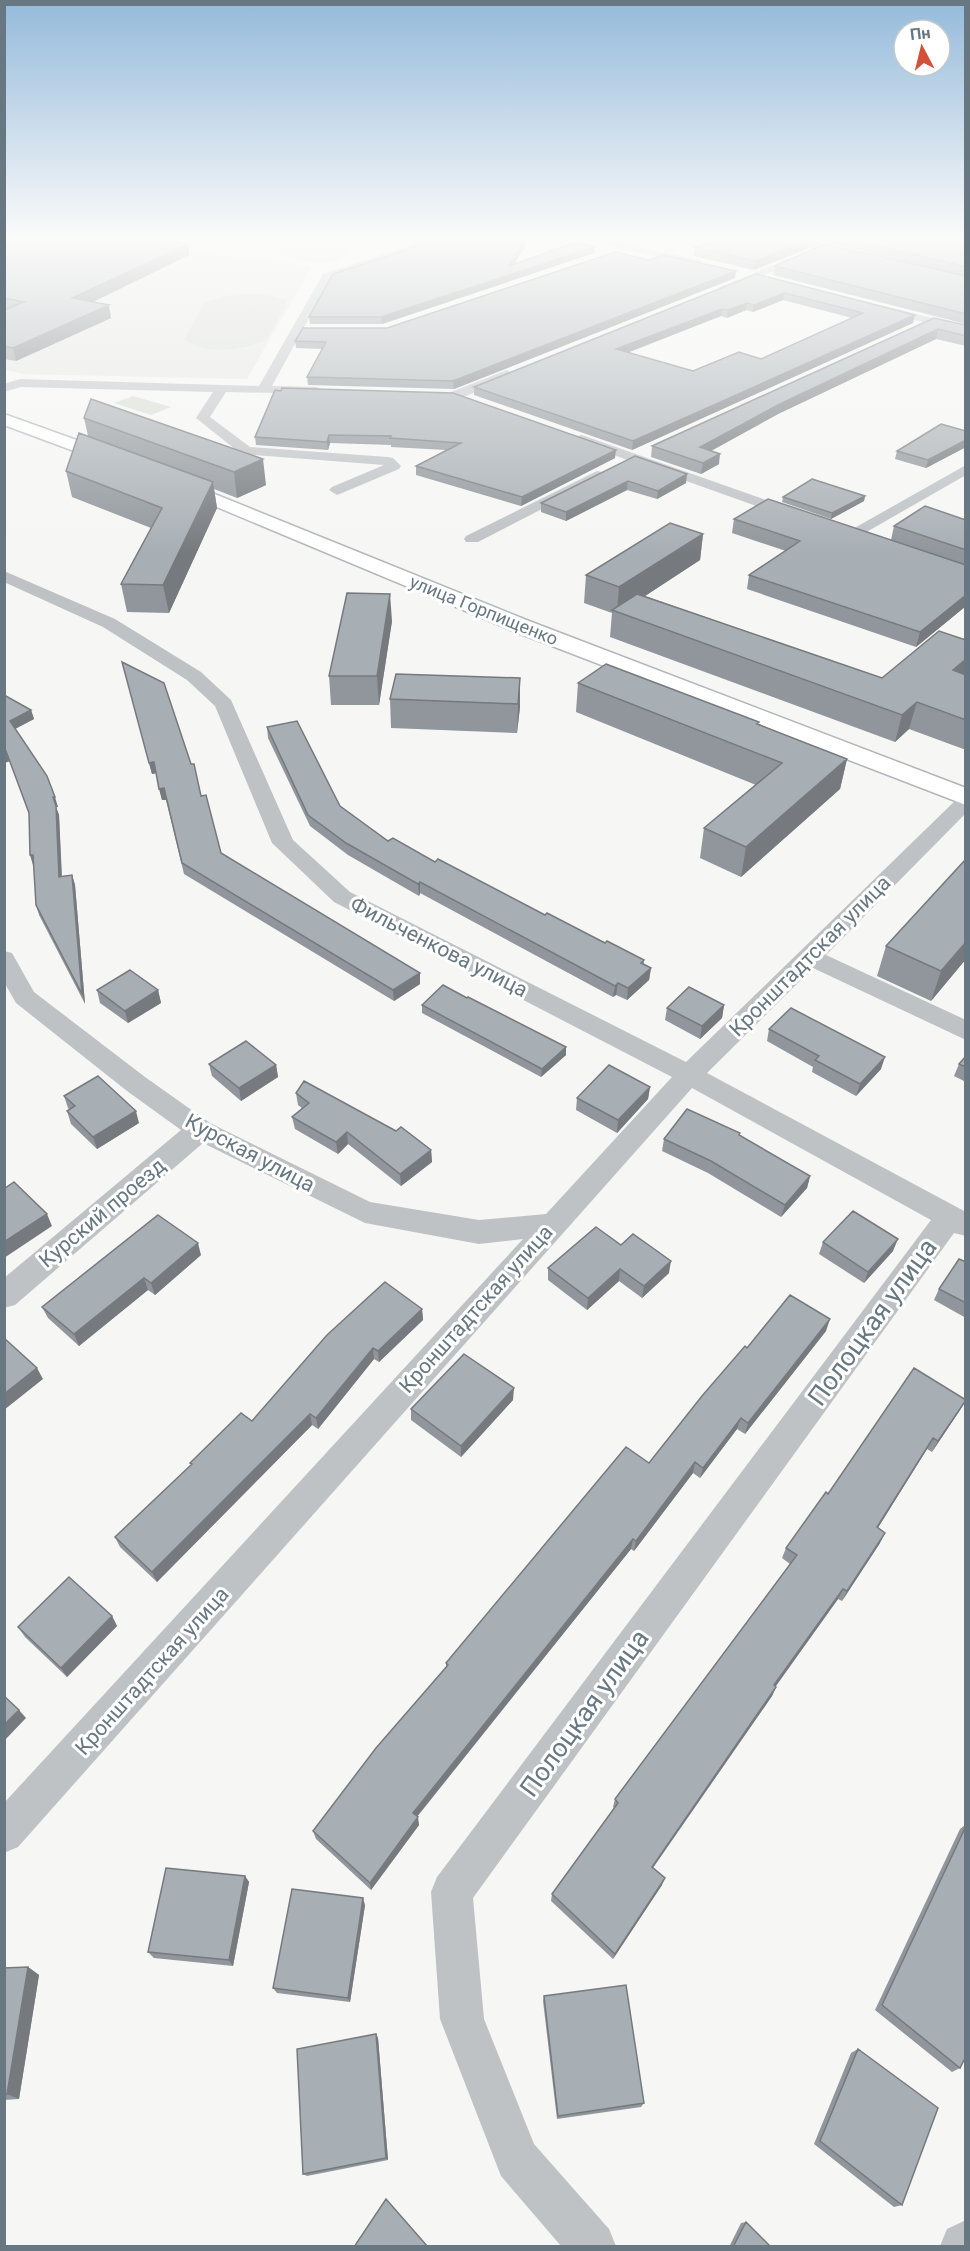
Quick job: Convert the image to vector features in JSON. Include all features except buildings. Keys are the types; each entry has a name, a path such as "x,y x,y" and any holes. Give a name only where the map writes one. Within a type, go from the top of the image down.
{"main road":[{"path":"4,419 129,465"},
{"name":"улица Горпищенко","path":"163,478 522,626 966,796"}],"street":[{"path":"263,390 294,344"},
{"path":"478,403 450,395 522,368"},
{"path":"4,388 20,383 331,392"},
{"path":"222,389 203,418 246,451 388,461 394,466 337,490"},
{"path":"566,434 807,519"},
{"path":"472,538 654,448"},
{"path":"871,542 845,533 966,469"},
{"name":"Фильченкова улица","path":"4,576 109,623 194,676 224,704 283,843 342,897 689,1075 957,1222"},
{"name":"Кронштадтская улица","path":"4,1833 689,1075 966,801"},
{"path":"810,957 966,1031"},
{"name":"Курская улица","path":"4,959 25,998 200,1130 365,1212 479,1232 552,1225"},
{"name":"Курский проезд","path":"4,1296 200,1130"},
{"name":"Полоцкая улица","path":"592,2247 517,2160 462,2019 452,1892 957,1222"}],"shaded area":[{"path":"5,344 267,344 247,379 23,374 5,370"},
{"path":"193,344 255,344 225,350 202,348"},
{"path":"133,396 171,407 151,415 114,403"}]}
